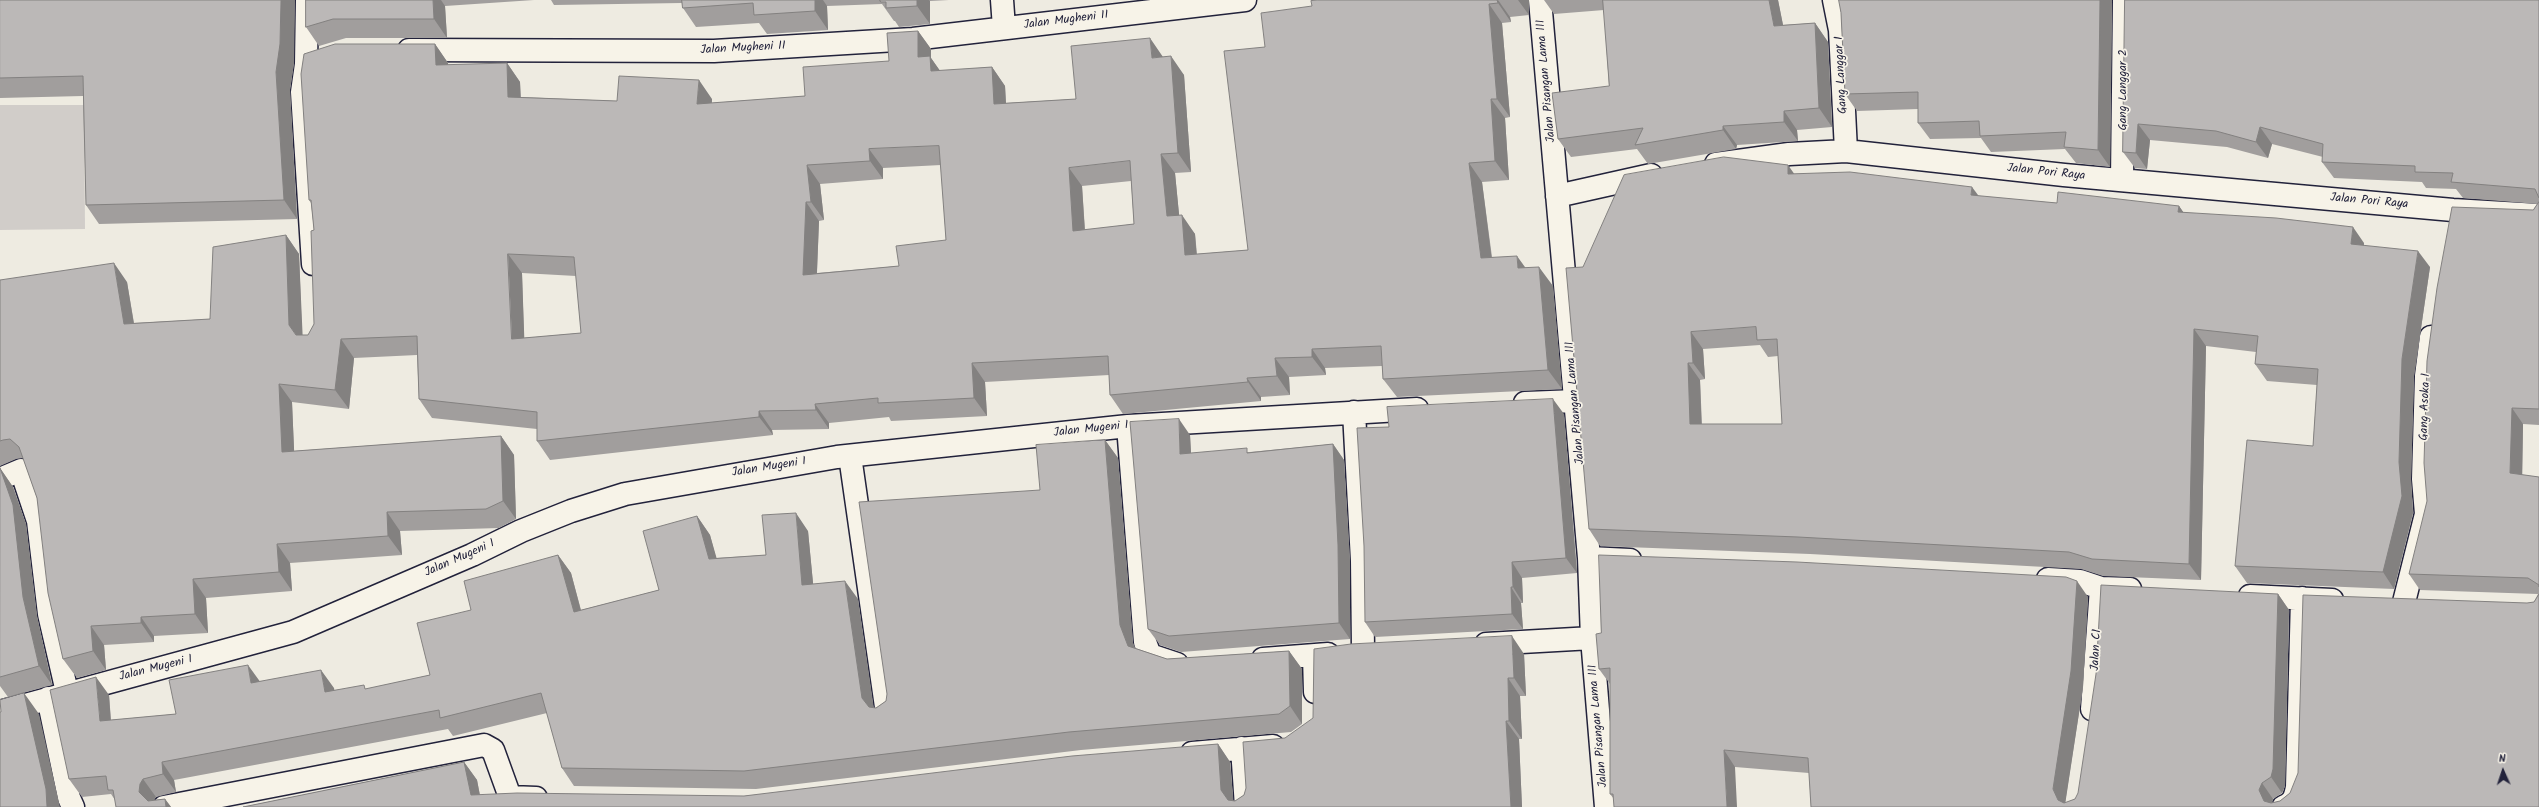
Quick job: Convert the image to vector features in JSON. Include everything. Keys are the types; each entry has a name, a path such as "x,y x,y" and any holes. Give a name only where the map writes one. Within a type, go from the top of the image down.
{"street":[{"path":"307,0 316,61 302,92 314,280"},
{"path":"1002,0 1004,28"},
{"name":"Jalan Mugheni II","path":"385,50 714,51 913,39 1244,0"},
{"name":"Jalan Pisangan Lama III","path":"1540,0 1589,558 1592,638 1606,807"},
{"name":"Gang Langgar I","path":"1834,0 1840,30 1846,151"},
{"name":"Gang Langgar 2","path":"2122,180 2124,0"},
{"name":"Jalan Pori Raya","path":"1696,167 1789,154 1846,151 2064,175 2453,210 2539,215"},
{"path":"1557,196 1674,171"},
{"path":"2449,233 2453,210"},
{"name":"Gang Asoka 1","path":"2404,602 2426,514 2423,479 2426,376 2434,317"},
{"path":"1503,404 1576,401"},
{"name":"Jalan Mugeni I","path":"0,712 57,695 293,632 472,555 521,531 571,511 625,494 850,456 1128,426 1440,408"},
{"path":"1354,412 1362,561 1362,650"},
{"path":"1128,426 1145,642 1150,655 1179,665 1200,663"},
{"path":"850,456 887,714"},
{"path":"0,479 21,470 38,521 57,695 70,798 74,807"},
{"path":"1589,558 1652,560"},
{"path":"2025,578 2080,581 2101,588 2147,590"},
{"name":"Jalan C1","path":"2088,732 2095,688 2101,588"},
{"path":"2232,595 2349,600"},
{"path":"2283,807 2291,804 2297,787 2302,598"},
{"path":"2381,601 2428,603"},
{"path":"1462,645 1592,638"},
{"path":"1246,660 1314,656 1362,650 1386,649"},
{"path":"1314,656 1315,714"},
{"path":"1171,754 1296,744"},
{"path":"164,807 484,745 493,750 510,796 555,799"},
{"path":"1242,748 1246,807"}],"shaded area":[{"path":"0,105 84,105 85,229 0,230"}],"building":[{"path":"0,0 281,0 280,44 276,72 284,200 86,205 83,76 0,78"},
{"path":"306,0 433,0 434,19 333,19 306,27"},
{"path":"682,0 815,0 815,11 754,15 753,3 683,8"},
{"path":"880,0 917,0 917,6 886,8 886,2 881,2"},
{"path":"1497,0 1498,3 1489,4 1497,99 1491,99 1495,161 1469,163 1481,258 1517,256 1518,268 1539,267 1548,370 1383,379 1381,346 1312,349 1312,357 1275,358 1277,376 1247,378 1248,382 1110,395 1108,356 972,363 974,398 878,403 878,398 815,404 816,410 759,411 759,417 537,441 537,412 419,399 417,336 341,339 335,390 279,384 282,452 501,436 503,501 486,509 387,512 388,536 277,544 279,572 193,579 195,614 141,617 141,623 91,626 93,651 63,659 48,593 37,498 19,447 10,439 0,441 0,280 114,263 124,324 210,319 213,247 286,235 289,325 296,335 308,335 314,324 311,231 314,230 311,200 309,200 301,74 304,54 335,44 435,44 436,65 507,63 508,97 617,101 619,76 699,80 697,104 805,96 803,67 889,61 887,33 918,31 918,57 930,56 931,71 992,67 994,104 1076,99 1071,46 1150,38 1152,58 1171,56 1178,153 1161,154 1167,216 1182,215 1185,255 1248,250 1224,51 1265,47 1261,13 1312,6 1311,1","holes":["939,146 946,240 896,246 899,266 803,275 806,202 811,202 807,165 870,161 869,149","1130,161 1134,224 1073,231 1069,168","508,254 574,257 581,333 512,339"]},
{"path":"1603,0 1769,0 1774,26 1815,23 1819,108 1784,111 1784,122 1723,126 1723,130 1635,145 1643,128 1558,139 1552,93 1609,86"},
{"path":"1839,0 2100,0 2098,150 2064,147 2066,132 1980,136 1979,121 1918,123 1918,92 1845,94"},
{"path":"2125,0 2539,0 2539,198 2535,189 2451,182 2453,173 2415,172 2415,166 2322,162 2323,144 2260,127 2256,142 2216,131 2138,124 2136,153 2123,152"},
{"path":"1724,157 1788,165 1788,174 1850,172 1972,187 1971,195 2057,203 2058,192 2179,206 2178,212 2276,218 2353,227 2351,244 2418,251 2402,359 2399,462 2402,496 2383,572 2235,566 2247,440 2313,446 2318,369 2255,364 2258,336 2194,329 2189,564 2092,559 2069,552 1798,537 1589,529 1566,268 1583,267 1624,175","holes":["1756,327 1757,340 1777,339 1782,424 1690,424 1688,363 1693,363 1691,332"]},
{"path":"2539,202 2539,409 2512,408 2510,473 2539,477 2539,585 2528,578 2409,574 2427,501 2424,463 2427,361 2437,288 2452,207 2533,210"},
{"path":"1553,399 1566,558 1512,562 1512,614 1365,622 1364,546 1357,428 1389,427 1387,407"},
{"path":"1179,419 1180,454 1247,448 1247,453 1333,444 1338,545 1339,623 1169,636 1148,629 1130,422"},
{"path":"1105,440 1120,625 1128,646 1167,659 1289,651 1290,706 1279,714 1069,732 744,771 562,768 541,693 440,718 439,710 162,762 163,774 143,779 140,784 139,792 148,801 165,799 166,807 116,807 113,790 108,790 106,776 69,779 50,690 96,677 100,721 176,714 169,680 248,665 251,683 321,670 325,692 364,685 365,689 430,675 417,623 471,610 464,581 558,555 574,612 659,590 643,531 697,516 709,559 766,555 762,515 796,513 802,585 845,581 862,698 869,707 876,708 886,701 887,694 859,502 1040,490 1036,445"},
{"path":"0,468 13,505 23,597 39,666 0,677"},
{"path":"1599,555 1797,562 2066,577 2077,581 2071,671 2053,789 2058,800 2064,803 2075,799 2078,793 2096,674 2101,585 2278,594 2273,769 2271,777 2262,783 2259,790 2264,801 2271,803 2280,801 2290,793 2298,773 2303,595 2527,603 2534,602 2539,594 2539,807 1811,807 1808,758 1724,750 1727,807 1614,807 1613,794 1610,794 1610,668 1599,669 1596,634 1601,633"},
{"path":"1512,636 1514,678 1508,678 1509,721 1506,721 1511,807 243,807 464,762 471,795 517,793 744,796 1072,756 1218,744 1221,790 1228,800 1235,801 1244,795 1246,788 1243,742 1285,738 1313,718 1314,649 1351,644"},
{"path":"24,693 46,789 47,807 0,807 0,700"}]}
